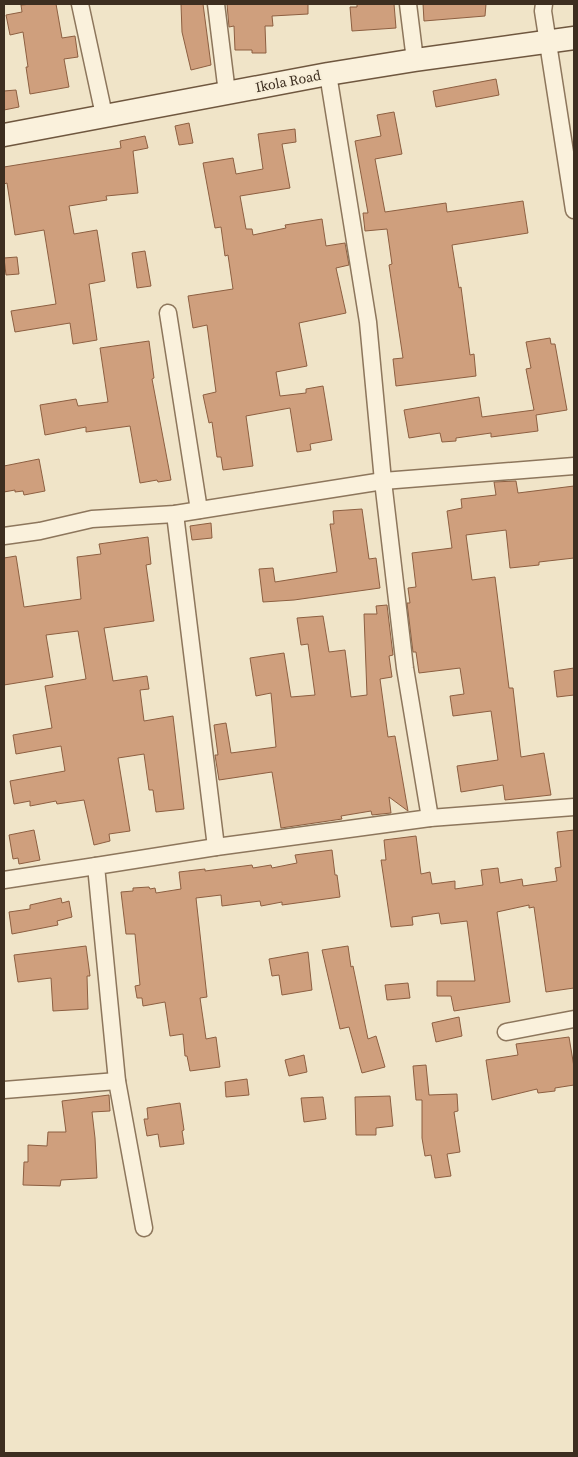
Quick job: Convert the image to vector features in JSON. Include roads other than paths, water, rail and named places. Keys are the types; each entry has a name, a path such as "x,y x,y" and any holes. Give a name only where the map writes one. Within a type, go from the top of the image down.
{"street":[{"path":"80,4 104,116"},
{"path":"216,4 227,93"},
{"path":"408,4 415,60"},
{"path":"544,4 543,11 574,210"},
{"name":"Ikola Road","path":"4,135 328,74 574,38"},
{"path":"328,74 368,322 405,668 430,818"},
{"path":"168,313 199,510"},
{"path":"4,536 40,531 92,520 175,514 384,481 574,466"},
{"path":"175,514 216,847"},
{"path":"4,880 216,847 430,818 574,807"},
{"path":"96,866 117,1081 144,1228"},
{"path":"506,1032 574,1020"},
{"path":"4,1090 117,1081"}]}
